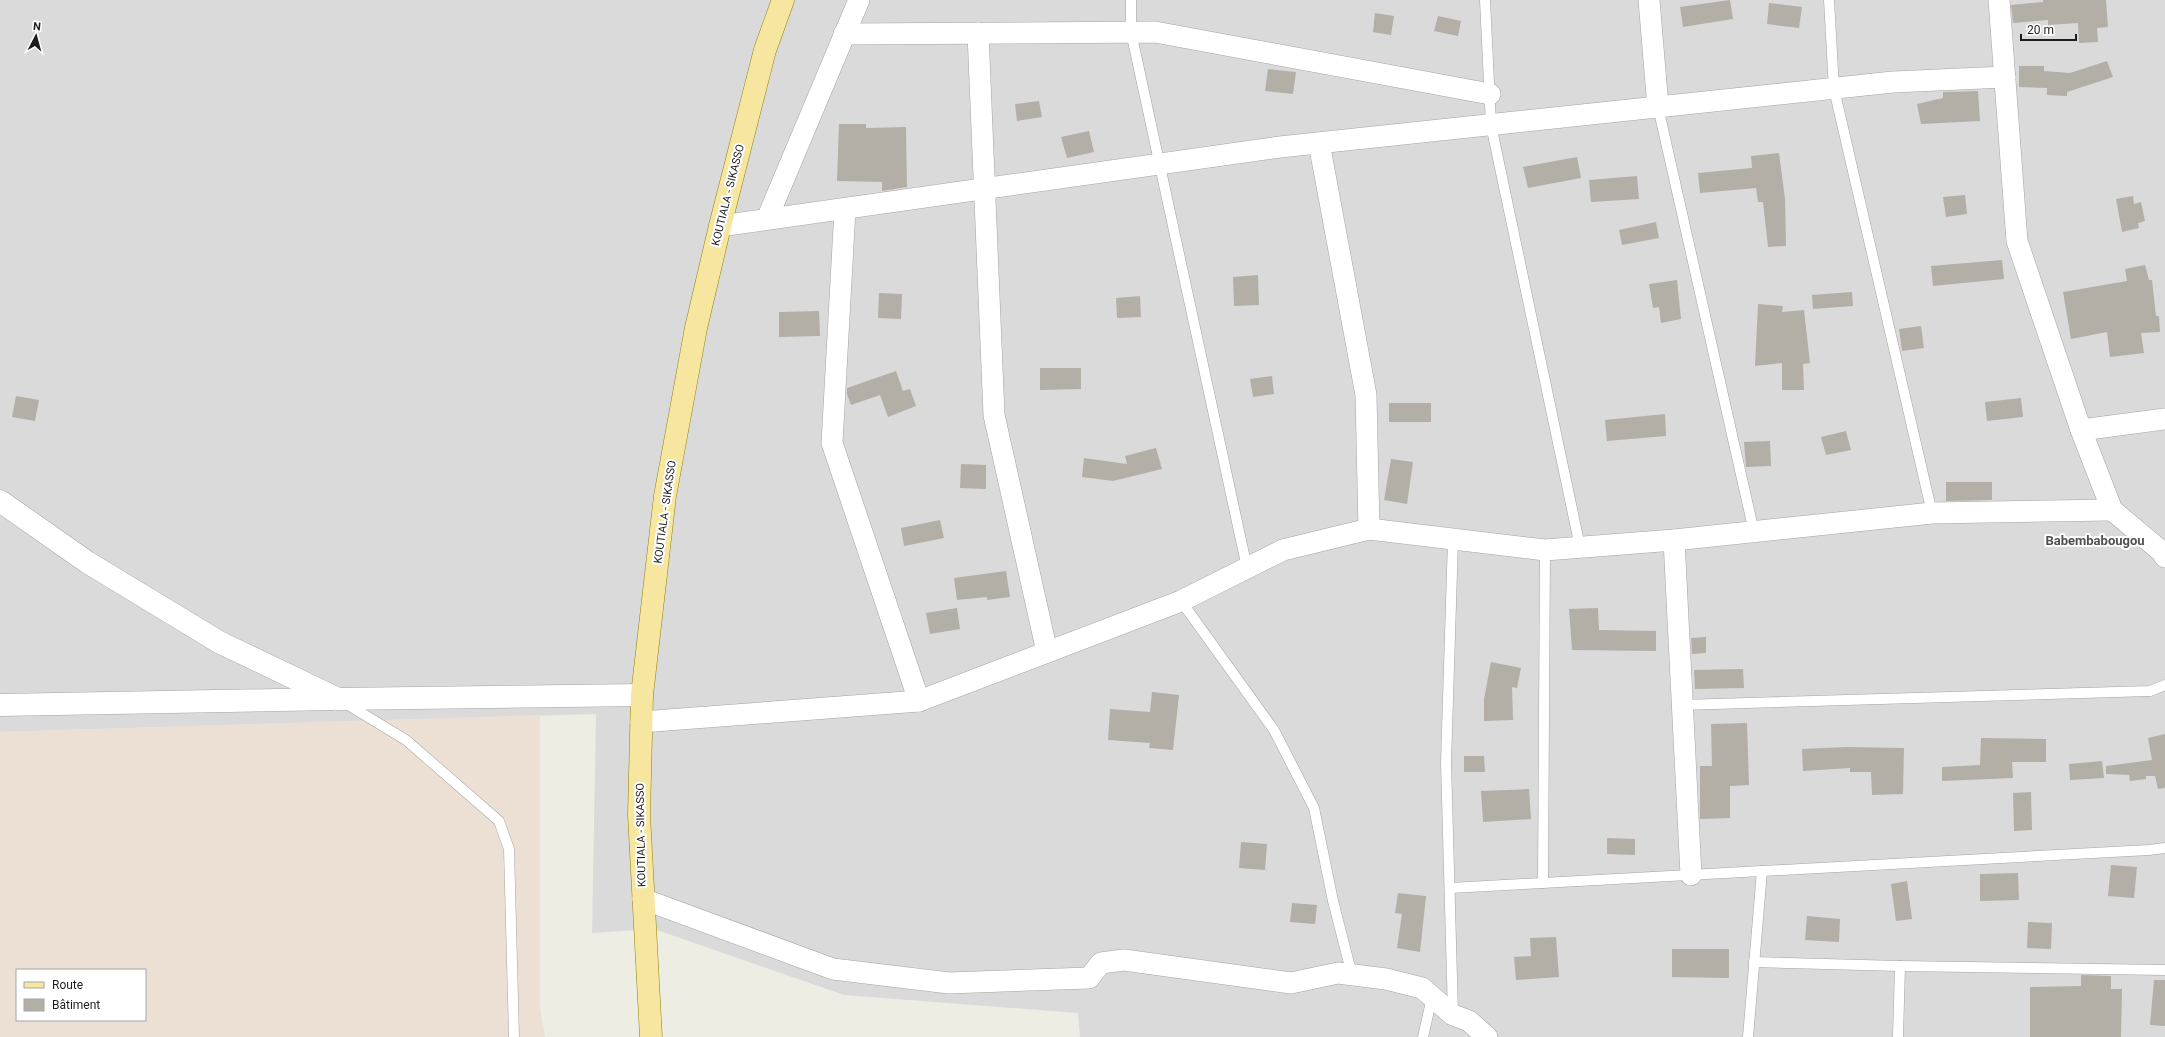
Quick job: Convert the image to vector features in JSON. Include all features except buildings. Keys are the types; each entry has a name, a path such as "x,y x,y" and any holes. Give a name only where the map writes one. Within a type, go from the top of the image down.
{"main road":[{"name":"KOUTIALA - SIKASSO","path":"651,1037 639,815 641,722 642,694 665,496 696,328 720,226 765,50 783,0"}],"street":[{"path":"767,219 859,0"},
{"path":"1649,0 1658,107"},
{"path":"1999,0 2017,241 2081,430 2112,510 2164,554"},
{"path":"844,34 1155,32 1490,94"},
{"path":"978,33 994,416 1047,652"},
{"path":"720,226 1161,164 1319,144 1893,82 2005,77"},
{"path":"1319,144 1366,395 1369,529"},
{"path":"845,208 832,443 919,701"},
{"path":"2081,430 2165,419"},
{"path":"0,501 87,562 219,642 338,699"},
{"path":"641,722 919,701 1181,601 1284,550 1369,529 1545,550 1674,540 1932,513 2112,510"},
{"path":"1674,540 1681,706 1691,875"},
{"path":"0,705 642,694"},
{"path":"643,899 833,969 949,983 1089,978 1101,963 1124,960 1291,983 1338,973 1386,979 1422,988 1454,1015 1469,1021 1487,1037"}],"lane":[{"path":"1131,0 1131,32 1161,164 1247,568"},
{"path":"1485,0 1491,125 1580,547"},
{"path":"1829,0 1834,88 1932,513"},
{"path":"1658,107 1754,532"},
{"path":"1453,540 1446,762 1454,1015"},
{"path":"1543,883 1545,550"},
{"path":"1181,601 1274,730 1314,808 1333,901 1352,975"},
{"path":"1681,706 2150,691 2165,685"},
{"path":"338,699 406,740 499,821 509,849 514,1037"},
{"path":"1450,888 2165,848"},
{"path":"1748,1037 1762,871"},
{"path":"1754,962 2165,970"},
{"path":"1898,1037 1900,966"},
{"path":"1423,1037 1432,996"}],"shaded area":[{"path":"0,0 2165,0 2165,1037 1080,1037 1078,1013 844,995 654,929 592,933 596,714 0,732"},
{"path":"540,715 540,1008 545,1037 0,1037 0,732"}],"district":[{"name":"Babembabougou","path":"2095,540"}]}
